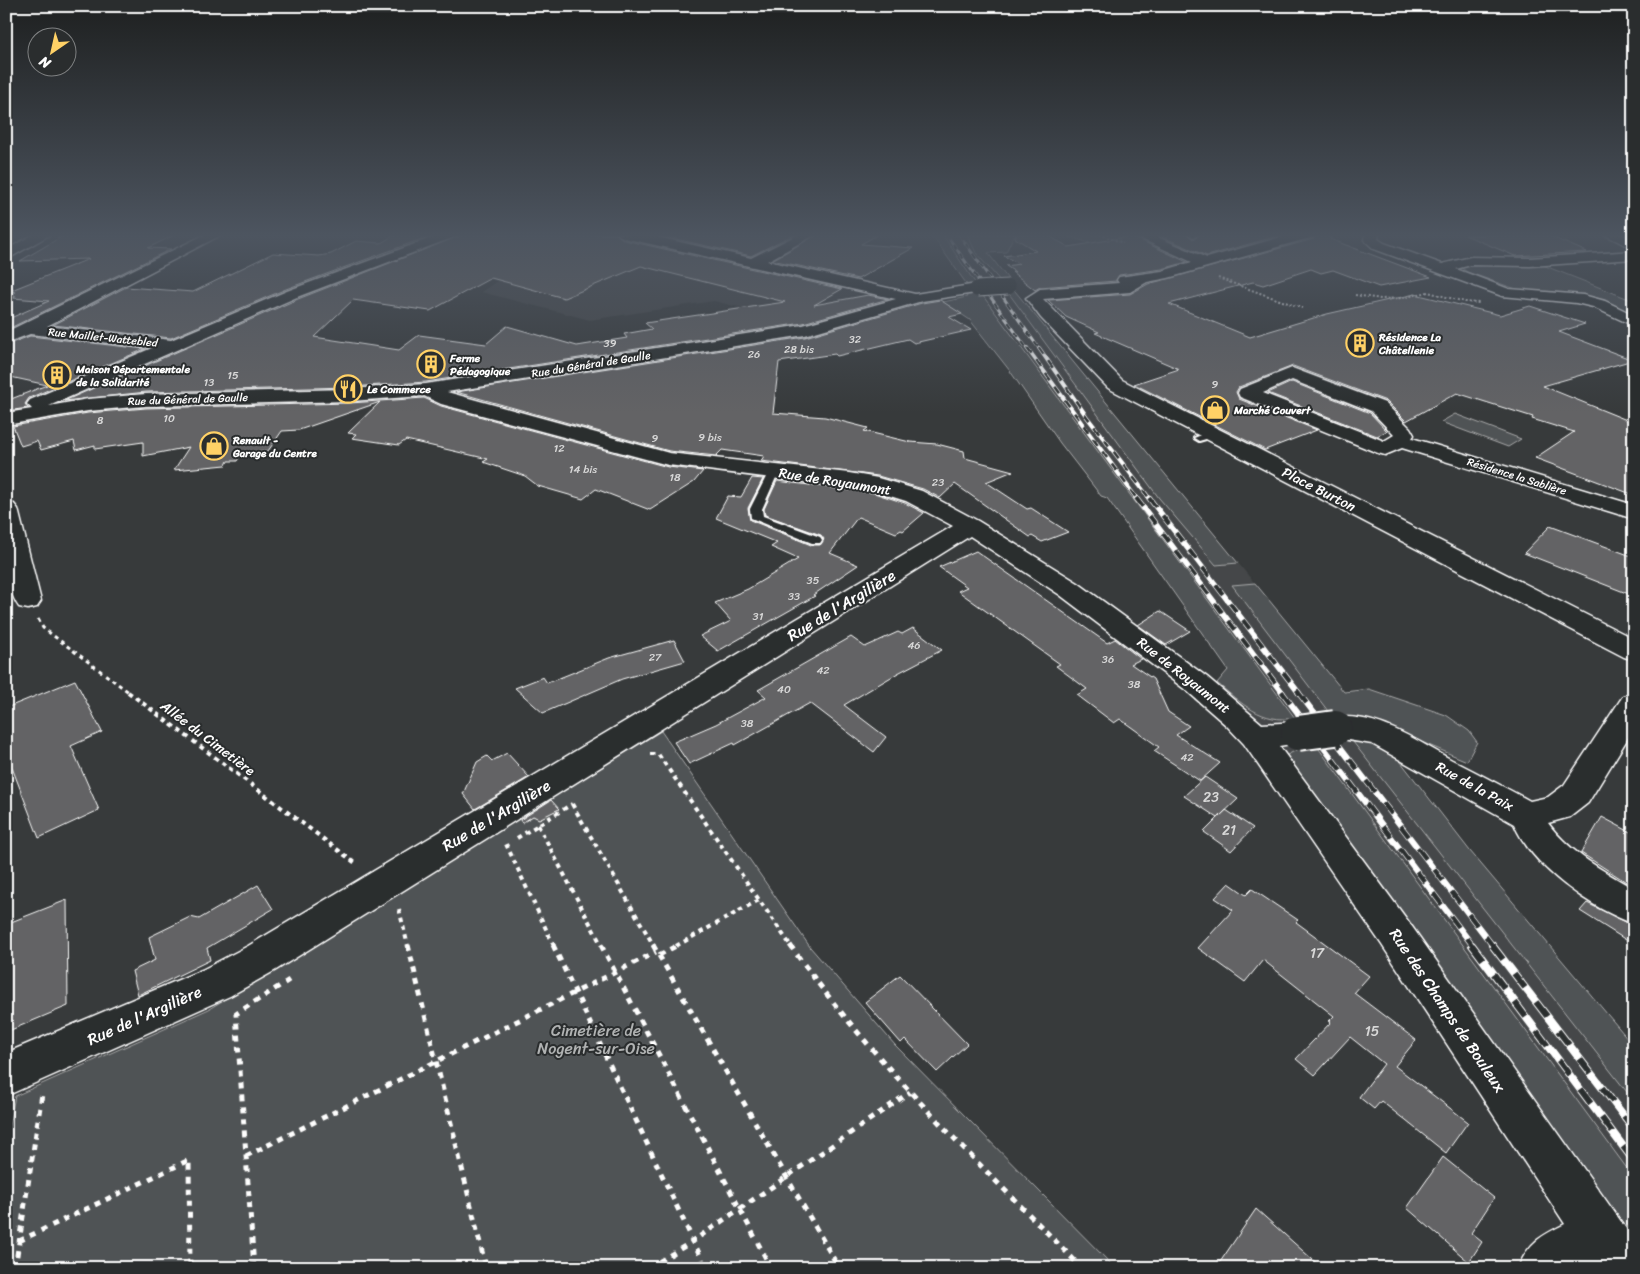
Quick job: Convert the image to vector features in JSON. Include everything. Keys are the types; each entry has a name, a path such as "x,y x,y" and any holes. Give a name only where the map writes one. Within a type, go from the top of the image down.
{"street":[{"path":"28,329 99,293"},
{"path":"6,418 295,293"},
{"path":"890,293 915,299"},
{"name":"Rue du Général de Gaulle","path":"6,418 102,404 204,397 350,395 426,390 805,330 938,293"},
{"name":"Rue du Général de Gaulle","path":"1040,294 1048,293"},
{"path":"1512,293 1558,295 1585,300 1634,321"},
{"name":"Place Burton","path":"1040,294 1034,298 1045,312 1110,381 1206,436 1634,651"},
{"name":"Rue Maillet-Wattebled","path":"6,338 28,329 172,345"},
{"name":"Résidence la Sablière","path":"1400,441 1404,435 1403,432 1378,407 1292,374 1247,393 1385,449 1400,441 1634,512"},
{"path":"79,385 102,404"},
{"name":"Rue de Royaumont","path":"426,390 448,400 658,456 842,479 890,488 923,500 970,526 1069,589 1214,696 1255,736"},
{"path":"6,509 28,601"},
{"name":"Rue de l'Argilière","path":"6,1076 216,983 393,899 970,526"},
{"name":"Rue de la Paix","path":"1255,736 1335,728 1356,729 1390,740 1527,814 1558,808 1576,794 1634,703"},
{"name":"Rue des Champs de Bouleux","path":"1255,736 1395,933 1611,1250"},
{"path":"1527,814 1539,839 1553,853 1584,877 1634,908"},
{"name":"Rue des Champs de Bouleux","path":"1543,1268 1558,1253 1611,1250"}],"lane":[{"path":"774,471 756,509 757,518 816,540"}],"path":[{"path":"1261,293 1302,308"},
{"path":"1355,295 1381,299 1402,298 1422,293"},
{"path":"1433,293 1465,302 1480,302"},
{"name":"Allée du Cimetière","path":"28,601 43,628 393,899"},
{"path":"643,758 651,753 658,754 759,900 847,1022 910,1092 1082,1268"},
{"path":"578,797 570,802 839,1268"},
{"path":"498,849 572,804"},
{"path":"538,825 771,1268"},
{"path":"506,844 706,1268"},
{"path":"393,899 407,905"},
{"path":"391,915 393,899"},
{"path":"393,899 436,1062 486,1268"},
{"path":"246,1156 658,953 759,900"},
{"path":"254,1268 236,1014 293,978"},
{"path":"15,1268 46,1059"},
{"path":"649,1268 693,1241 910,1092"},
{"path":"19,1241 189,1160 190,1268"}],"shaded area":[{"path":"487,293 865,293 858,298 779,317 714,301 590,320"},
{"path":"965,293 1017,293 1366,719 1372,743 1394,753 1470,851 1634,1046 1634,1252 1285,756 1250,711 1217,683 1228,670 1107,498 1101,496 1010,371 970,320 943,302 967,297"}],"green space":[{"path":"965,293 981,293 1295,718 1272,718 1262,715 1217,683 1228,670 1107,498 1101,496 1060,443 1010,371 970,320 943,302 967,297"},
{"path":"1009,293 1017,293 1238,563 1216,565 1159,498"},
{"path":"1539,293 1615,293 1634,301 1634,321 1599,304"},
{"path":"1455,414 1521,439 1508,447 1441,422"},
{"path":"1255,583 1344,692 1369,689 1446,715 1469,731 1477,742 1467,761 1366,719 1331,715 1232,585"},
{"name":"Cimetière de Nogent-sur-Oise","path":"661,731 810,947 895,1045 1115,1268 6,1268 6,1141 15,1096 209,1009"},
{"path":"1353,742 1372,743 1394,753 1470,851 1634,1046 1634,1101"},
{"path":"1316,745 1634,1178 1634,1251 1285,756 1303,747"}],"building":[{"path":"13,293 80,293 6,330 6,320 49,301 8,296"},
{"path":"114,293 276,293 171,338 53,325"},
{"path":"312,293 462,293 430,311 353,300 314,337 399,350 419,335 486,344 507,326 577,346 627,338 624,334 652,329 645,323 785,302 751,293 834,293 814,305 868,295 888,299 803,323 426,382 350,387 146,392 64,401"},
{"path":"547,293 575,293 564,298"},
{"path":"1209,293 1169,304 1250,337 1327,314 1415,294 1500,315 1530,306 1585,324 1559,332 1633,360 1543,386 1634,423 1634,495 1535,458 1574,432 1457,393 1406,421 1386,401 1293,366 1239,387 1236,392 1239,399 1317,430 1265,450 1134,384 1179,369 1095,333 1099,332 1066,317 1048,300 1130,294"},
{"path":"940,300 962,314 949,317 971,330 914,343 908,339 837,356 835,354 779,362 773,413 825,417 868,428 864,431 910,442 937,444 964,451 965,458 1013,471 986,482 1027,509 1031,508 1068,532 1042,542 1032,536 1030,537 955,484 940,498 923,489 878,476 761,461 764,456 722,450 716,456 669,451 456,392 805,337 922,303"},
{"path":"30,336 145,349 29,398 25,404 28,408 7,411 6,401 47,385 6,376 6,345"},
{"path":"1292,382 1370,413 1387,431 1377,436 1268,393"},
{"path":"424,398 441,406 668,467 703,471 694,482 650,510 596,489 583,499 538,486 525,476 483,462 488,459 406,440 399,445 352,438 356,434 348,433 380,402 299,430 282,431 268,451 242,452 237,461 228,461 226,465 174,470 189,447 143,456 143,442 95,449 95,445 76,450 74,441 41,450 37,441 21,446 13,426 88,413 146,408 350,403"},
{"path":"752,478 763,479 748,508 750,520 811,545 820,545 824,539 821,535 765,515 764,509 777,481 874,493 905,503 924,513 903,531 901,530 896,533 858,517 830,553 858,565 813,595 815,596 718,651 700,636 731,621 715,603 748,589 798,559 771,547 777,543 716,518 728,496 741,497"},
{"path":"1550,526 1634,557 1634,596 1524,553"},
{"path":"976,551 1107,643 1115,639 1141,659 1131,664 1153,679 1168,712 1189,726 1176,735 1220,763 1200,781 1154,751 1159,747 1120,719 1114,723 1077,695 1087,689 1056,666 1060,664 958,591 967,587 939,567"},
{"path":"1160,611 1190,631 1166,645 1138,625"},
{"path":"913,628 942,650 844,705 886,737 874,752 810,703 735,745 734,743 689,764 674,742 716,724 766,697 758,690 851,637 865,647 898,632 902,634"},
{"path":"674,640 685,661 622,679 543,713 515,688 543,677 547,683 609,658"},
{"path":"75,680 102,732 71,746 99,810 39,838 6,752 6,708"},
{"path":"507,753 529,777 475,809 463,794 477,762 487,756 492,761"},
{"path":"1205,777 1238,799 1218,818 1184,796"},
{"path":"551,800 559,809 539,819 533,816 522,823 520,820"},
{"path":"1226,810 1253,828 1231,851 1204,832"},
{"path":"1602,817 1634,834 1634,887 1581,853"},
{"path":"1229,883 1246,895 1252,889 1298,920 1296,922 1369,976 1354,993 1416,1040 1395,1066 1468,1122 1446,1153 1381,1101 1374,1109 1359,1097 1384,1064 1350,1037 1315,1075 1296,1059 1331,1022 1329,1021 1334,1016 1263,960 1245,982 1198,948 1233,910 1215,898"},
{"path":"258,885 273,909 207,948 210,960 138,995 132,971 155,960 149,937 190,917 199,919"},
{"path":"67,900 68,1006 6,1032 6,924"},
{"path":"1587,903 1634,926 1634,945 1580,911"},
{"path":"900,975 967,1044 937,1072 905,1039 901,1043 865,1002"},
{"path":"1443,1157 1494,1198 1471,1233 1482,1242 1469,1262 1407,1208"},
{"path":"1256,1209 1322,1268 1216,1268"}],"railway":[{"path":"988,293 1028,350"},
{"path":"1001,293 1040,350"},
{"path":"1027,348 1137,499"},
{"path":"1039,348 1087,417 1150,499"},
{"path":"1136,498 1283,693"},
{"path":"1149,498 1299,693"},
{"path":"1282,692 1473,946"},
{"path":"1298,692 1493,946"},
{"path":"1472,945 1634,1161"},
{"path":"1492,945 1634,1129"}],"place":[{"name":"Résidence La Châtellenie","path":"1360,343"},
{"name":"Ferme Pédagogique","path":"431,364"},
{"name":"Maison Départementale de la Solidarité","path":"57,375"},
{"name":"Le Commerce","path":"348,389"},
{"name":"Marché Couvert","path":"1215,410"},
{"name":"Renault - Garage du Centre","path":"214,446"}]}
